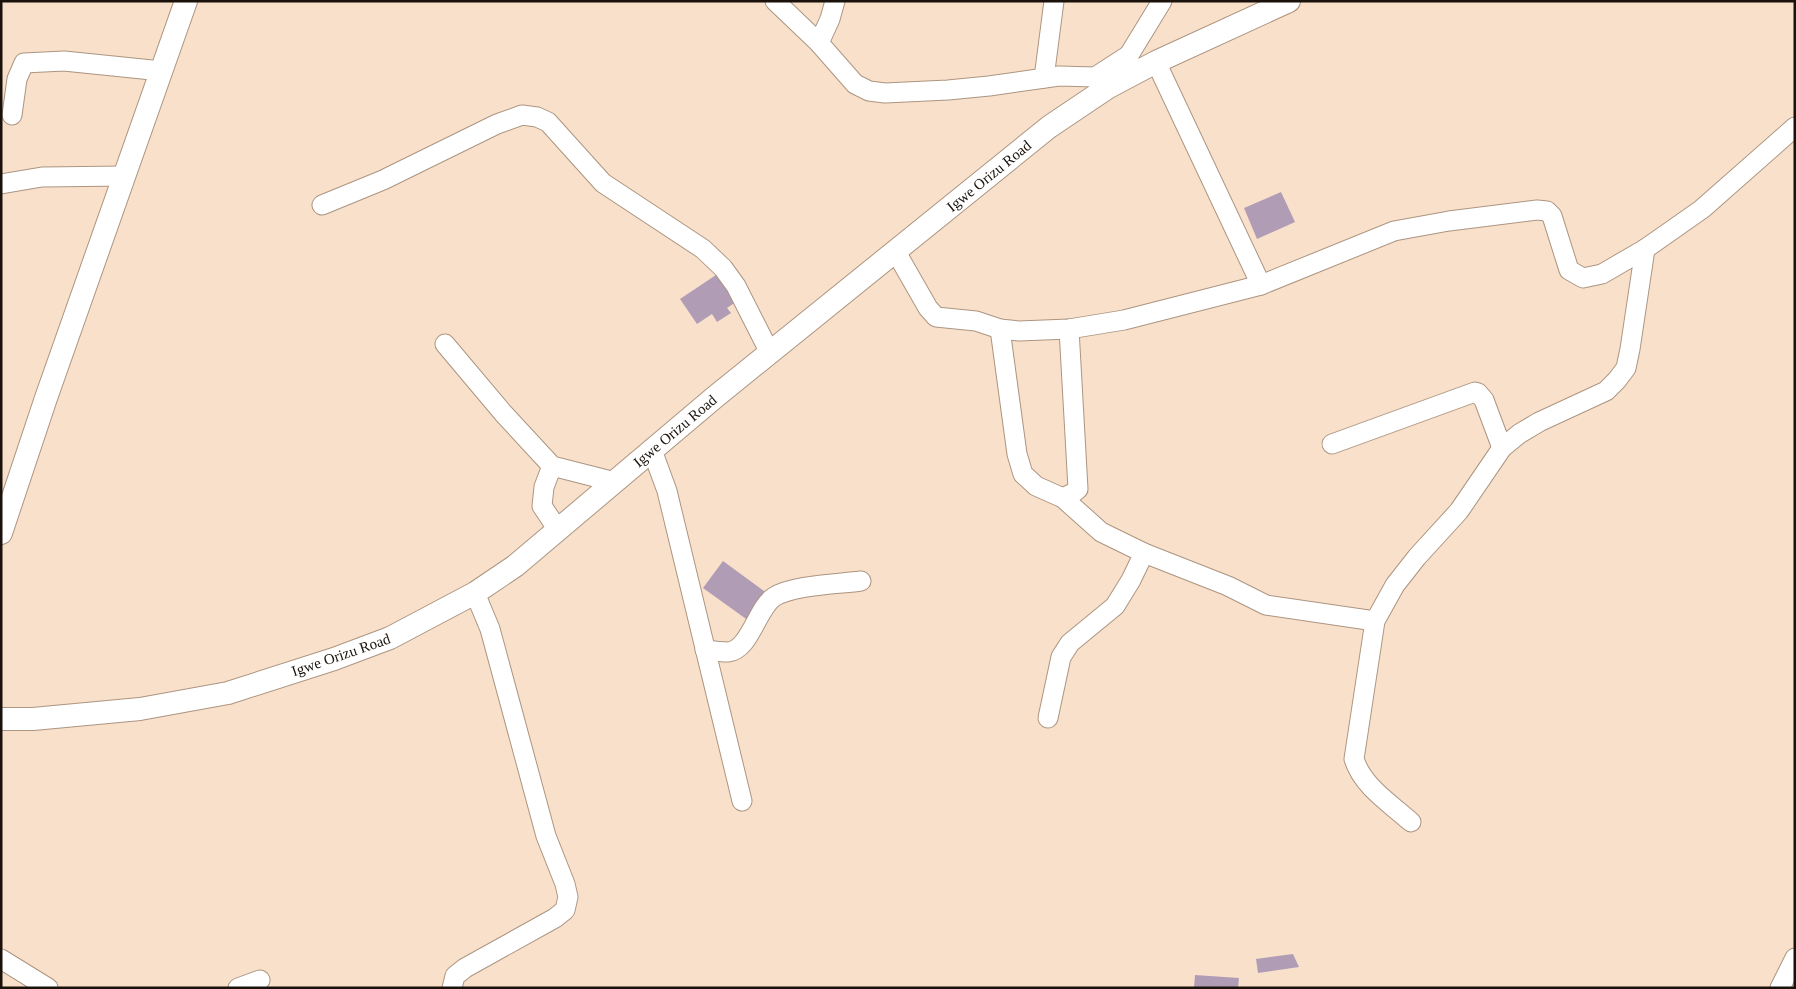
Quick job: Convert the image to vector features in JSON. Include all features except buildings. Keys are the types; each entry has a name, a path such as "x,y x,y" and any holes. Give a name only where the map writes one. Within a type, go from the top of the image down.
{"main road":[{"path":"1,533 46,398 186,1"},
{"name":"Igwe Orizu Road","path":"1,719 33,719 140,709 228,693 334,659 390,638 475,593 514,566 652,450 1101,83 1132,64 1156,62 1289,1"}],"street":[{"path":"775,1 819,44 855,84 869,91 885,93 948,90 1058,76 1101,83"},
{"path":"819,44 830,19 835,1"},
{"path":"1044,78 1054,1"},
{"path":"1132,64 1162,1"},
{"path":"12,115 17,79 24,63 64,61 162,71"},
{"path":"1156,62 1261,285"},
{"path":"322,205 383,180 497,124 522,115 537,117 548,122 603,183 704,249 723,268 736,286 770,353"},
{"path":"896,252 928,308 936,317 976,321 1000,329 1019,331 1069,329 1124,320 1261,285 1394,231 1449,221 1537,210 1548,211 1552,216 1569,270 1583,278 1602,274 1645,249 1702,209 1795,127"},
{"path":"1,184 42,177 125,176"},
{"path":"1411,822 1365,782 1358,771 1354,758 1375,621 1395,585 1417,557 1459,512 1502,448 1519,434 1539,422 1606,391 1626,368 1645,249"},
{"path":"1000,329 1017,454 1023,474 1036,486 1063,498 1101,532 1144,553 1219,582 1266,605 1375,621"},
{"path":"1063,498 1078,489 1069,329"},
{"path":"445,344 503,413 552,466 615,482"},
{"path":"1332,444 1476,392 1484,400 1502,448"},
{"path":"652,450 667,492 742,801"},
{"path":"552,466 544,488 542,506 558,530"},
{"path":"1048,718 1061,657 1070,643 1115,606 1131,580 1144,553"},
{"path":"705,650 730,652 738,648 763,610 773,598 782,593 861,581"},
{"path":"452,988 455,976 465,968 555,918 565,910 568,897 565,884 546,836 490,629 475,593"},
{"path":"1780,988 1795,958"},
{"path":"1,959 48,988"},
{"path":"238,988 260,980"}]}
